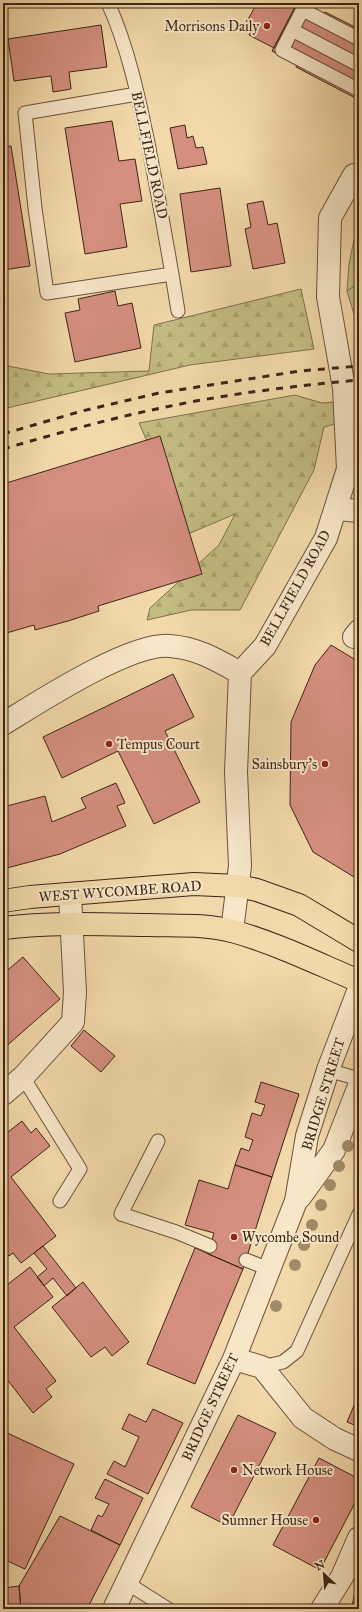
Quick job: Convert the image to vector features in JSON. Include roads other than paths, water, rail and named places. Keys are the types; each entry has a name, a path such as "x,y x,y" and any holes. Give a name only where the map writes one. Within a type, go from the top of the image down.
{"main road":[{"name":"WEST WYCOMBE ROAD","path":"3,901 194,884 238,886 257,890 299,905 359,941"},
{"name":"WEST WYCOMBE ROAD","path":"3,928 39,923 70,923 197,926 232,931 282,949 359,982"}],"street":[{"name":"BELLFIELD ROAD","path":"240,673 264,646 326,538 337,509 348,469 344,388 328,297 330,218 356,176"},
{"path":"337,509 359,511"},
{"path":"3,724 74,682 140,650 168,645 201,651 240,673 236,772 240,858 232,931"},
{"path":"3,1094 23,1077 73,1022 75,992 70,923 70,895"},
{"name":"BRIDGE STREET","path":"114,1609 234,1359 270,1269 296,1201 308,1136 328,1070 359,989"},
{"name":"BRIDGE STREET","path":"296,1201 334,1150 359,1086"},
{"path":"234,1359 262,1367 302,1418 335,1439 359,1450"},
{"path":"322,1609 342,1577 359,1538"}],"lane":[{"name":"BELLFIELD ROAD","path":"108,3 121,31 137,94 164,222 178,311"},
{"path":"359,39 305,7 282,50 359,90"},
{"path":"292,30 359,65"},
{"path":"137,94 25,113 35,208 47,292 172,274"},
{"path":"328,1070 359,1079"},
{"path":"23,1077 80,1169 60,1202"},
{"path":"158,1141 121,1214 176,1232 210,1246"},
{"path":"262,1367 283,1362 297,1351 359,1214"},
{"path":"246,1260 270,1269"},
{"path":"127,1583 168,1609"}],"railway":[{"path":"3,434 82,411 159,393 300,371 359,366"},
{"path":"3,449 101,422 185,403 260,391 359,380"}],"place":[{"name":"Morrisons Daily","path":"267,26"},
{"name":"Tempus Court","path":"109,744"},
{"name":"Sainsbury's","path":"325,764"},
{"name":"Wycombe Sound","path":"234,1237"},
{"name":"Network House","path":"234,1470"},
{"name":"Sumner House","path":"316,1520"}]}
